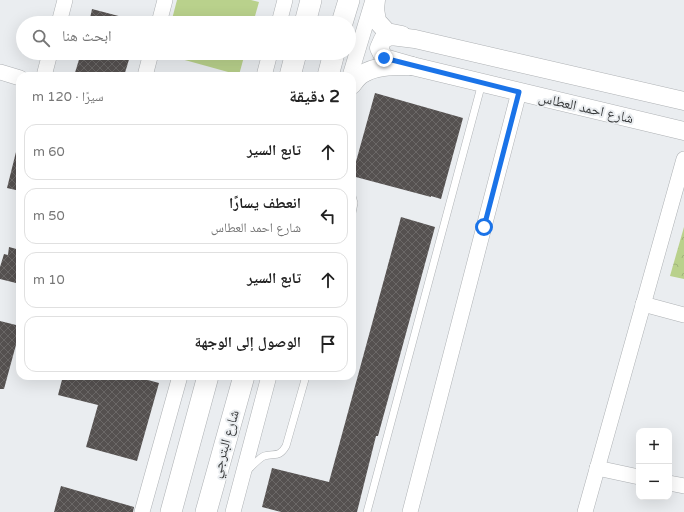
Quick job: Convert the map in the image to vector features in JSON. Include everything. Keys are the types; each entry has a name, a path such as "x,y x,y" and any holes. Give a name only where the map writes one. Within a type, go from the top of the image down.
{"main road":[{"path":"306,16 311,0"},
{"path":"344,16 349,0"},
{"path":"291,72 294,60"},
{"path":"329,72 332,60"},
{"path":"171,512 207,380"},
{"name":"شارع البترجي","path":"206,512 243,380"}],"street":[{"path":"60,16 65,0"},
{"path":"161,16 165,0"},
{"path":"281,16 285,0"},
{"path":"356,56 373,0"},
{"path":"376,0 375,9 377,20 387,32 400,34 415,39"},
{"path":"412,66 384,58 379,48 383,39 391,36 415,39"},
{"name":"شارع احمد العطاس","path":"415,39 684,101"},
{"path":"45,72 48,60"},
{"path":"146,72 149,60"},
{"path":"265,72 268,60"},
{"path":"351,72 355,60"},
{"name":"شارع احمد العطاس","path":"356,80 371,70 392,66 412,66 684,131"},
{"path":"0,72 16,77"},
{"path":"410,512 519,92"},
{"path":"585,512 684,159"},
{"path":"643,304 684,315"},
{"path":"142,512 179,380"},
{"name":"شارع البترجي","path":"233,512 268,380"},
{"path":"597,468 636,476"},
{"path":"672,484 684,486"}],"lane":[{"path":"367,512 482,83"},
{"path":"243,475 259,459 264,456 279,454 283,451 286,446 305,380"}],"green space":[{"path":"177,0 251,0 259,2 255,16 173,16"},
{"path":"185,60 243,60 240,72 228,72"},
{"path":"684,227 684,279 670,276"}],"building":[{"path":"92,9 119,16 90,16"},
{"path":"79,60 129,60 125,72 75,72"},
{"path":"375,93 463,118 441,199 356,177 356,162"},
{"path":"16,152 16,190 7,188"},
{"path":"401,217 435,227 378,436 376,436 357,512 281,512 262,507 272,468 329,482"},
{"path":"9,247 16,249 16,283 0,279 0,267 4,254 8,255"},
{"path":"0,321 16,325 16,345 4,389 0,389"},
{"path":"62,380 148,380 159,383 137,461 86,447 98,405 58,395"},
{"path":"61,486 134,507 133,512 54,512"}],"route":[{"path":"384,58 519,92 484,227"}]}
